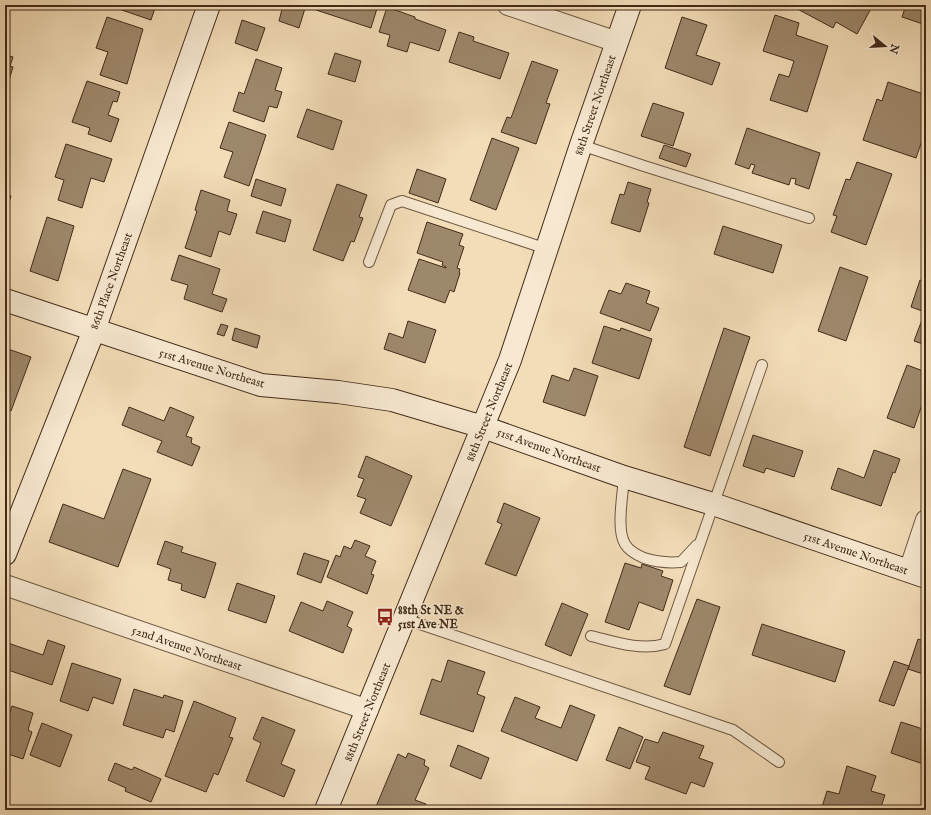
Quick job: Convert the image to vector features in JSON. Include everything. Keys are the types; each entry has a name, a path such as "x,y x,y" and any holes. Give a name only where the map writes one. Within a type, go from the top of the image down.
{"street":[{"name":"86th Place Northeast","path":"5,554 94,330 209,5"},
{"path":"508,5 617,42"},
{"name":"88th Street Northeast","path":"326,810 510,360 581,145 630,5"},
{"name":"51st Avenue Northeast","path":"5,300 261,385 338,392 392,400 483,427 624,477 713,504 917,574"},
{"path":"917,574 926,520"},
{"name":"52nd Avenue Northeast","path":"5,585 368,710"}],"lane":[{"path":"581,145 809,218"},
{"path":"369,262 391,205 402,201 547,249"},
{"path":"591,636 620,644 653,648 665,644 762,365"},
{"path":"624,477 621,534 624,544 629,550 649,560 671,563 681,562 690,555 702,537"},
{"path":"405,618 732,730 779,762"}],"building":[{"path":"156,5 151,20 110,6"},
{"path":"271,5 306,5 299,28 279,21 282,9"},
{"path":"317,5 378,5 371,28 316,10"},
{"path":"790,5 873,5 857,34 836,22 833,28"},
{"path":"896,5 926,5 926,25 902,17 905,8"},
{"path":"387,7 446,30 439,51 410,42 407,52 387,46 390,35 379,32"},
{"path":"775,15 799,23 796,35 828,46 807,112 770,100 779,74 789,77 794,61 763,51"},
{"path":"107,17 143,29 127,84 100,75 108,52 96,48"},
{"path":"682,17 707,25 696,55 720,63 712,85 665,68"},
{"path":"242,20 265,28 257,51 235,43"},
{"path":"459,32 474,37 473,41 509,53 500,79 449,62"},
{"path":"335,53 361,61 355,82 328,74"},
{"path":"5,55 13,57 10,66 13,67 5,93"},
{"path":"256,59 282,68 275,90 282,92 277,108 269,106 264,122 233,111 239,92 244,94"},
{"path":"532,61 558,70 546,103 550,104 536,144 501,132 507,117 511,118"},
{"path":"87,81 120,92 117,102 113,101 108,115 119,119 111,142 88,134 90,128 72,122"},
{"path":"888,82 926,95 926,106 923,116 926,117 926,129 916,158 863,140 877,99 882,101"},
{"path":"653,103 684,113 673,146 641,136"},
{"path":"307,109 342,121 333,150 297,137"},
{"path":"229,122 266,135 249,186 224,177 233,152 220,148"},
{"path":"747,128 820,153 809,189 795,184 796,179 791,178 789,185 752,173 755,165 751,164 749,169 735,164"},
{"path":"492,138 519,148 496,210 470,200"},
{"path":"66,144 112,159 104,182 91,178 82,208 58,200 64,180 55,177"},
{"path":"664,145 691,154 686,167 659,158"},
{"path":"857,162 892,174 866,245 831,232 837,216 833,215 846,179 850,180"},
{"path":"417,169 446,179 438,203 409,193"},
{"path":"256,179 286,189 281,206 251,196"},
{"path":"628,182 651,189 647,202 649,203 640,232 611,223 620,194 624,195"},
{"path":"337,184 367,195 359,217 363,218 354,242 351,241 343,261 313,250"},
{"path":"201,190 230,200 227,211 237,214 230,235 219,231 211,257 185,248 197,211 195,210"},
{"path":"5,194 11,196 5,214"},
{"path":"263,211 291,220 285,242 256,233"},
{"path":"47,217 74,226 58,281 30,271"},
{"path":"427,222 463,234 459,245 464,247 457,268 460,269 460,273 454,292 450,290 445,303 408,290 419,259 446,268 442,265 443,262 417,253"},
{"path":"723,226 782,245 773,273 714,254"},
{"path":"179,255 220,269 212,294 227,299 222,312 184,299 188,285 171,280"},
{"path":"840,267 868,277 846,341 818,331"},
{"path":"920,280 926,282 926,345 914,341 925,312 911,307"},
{"path":"626,283 650,291 646,303 659,308 650,331 600,313 609,290 621,294"},
{"path":"408,321 436,330 425,363 384,349 389,333 403,338"},
{"path":"221,324 228,326 224,336 217,334"},
{"path":"604,326 620,331 621,328 652,339 639,379 592,363"},
{"path":"235,328 260,336 257,348 232,340"},
{"path":"724,328 750,337 710,456 684,447"},
{"path":"5,348 31,357 11,411 5,409"},
{"path":"907,365 926,372 926,393 914,428 887,418"},
{"path":"574,368 598,376 585,416 543,402 552,375 569,381"},
{"path":"129,407 164,421 170,407 194,417 186,436 192,438 191,443 200,447 192,466 157,452 162,441 122,425"},
{"path":"5,419 9,420 5,431"},
{"path":"753,435 803,451 794,477 766,468 764,473 743,466"},
{"path":"874,450 900,459 895,473 893,472 881,506 831,489 838,468 864,478"},
{"path":"366,456 412,476 391,526 360,513 366,499 357,496 364,479 358,477"},
{"path":"123,469 151,479 118,567 49,542 63,504 104,519"},
{"path":"504,503 540,518 516,576 485,564 502,524 497,522"},
{"path":"355,540 370,546 365,556 376,561 371,574 374,575 367,594 327,577 336,555 340,557 344,546 351,549"},
{"path":"165,541 183,547 181,552 216,563 205,598 181,590 182,584 168,580 171,569 157,564"},
{"path":"304,553 329,561 321,583 297,574"},
{"path":"625,563 641,568 642,564 663,571 661,576 673,580 663,611 639,602 629,630 605,622"},
{"path":"237,583 275,596 266,623 228,610"},
{"path":"697,599 720,607 690,695 664,686"},
{"path":"327,601 353,612 347,626 352,629 343,653 289,631 301,602 323,611"},
{"path":"562,603 588,614 571,656 545,645"},
{"path":"762,624 845,651 835,682 752,655"},
{"path":"918,639 926,642 926,675 908,669"},
{"path":"48,640 65,646 52,685 5,669 5,642 43,655"},
{"path":"448,660 485,672 477,694 485,697 473,732 420,714 432,679 441,682"},
{"path":"894,661 909,666 894,706 879,701"},
{"path":"72,663 121,679 113,704 93,697 88,711 60,701"},
{"path":"134,689 163,698 164,695 183,701 174,732 166,729 163,738 123,725"},
{"path":"515,697 540,707 535,718 561,728 570,705 595,715 577,761 501,731"},
{"path":"194,701 236,718 229,737 233,738 218,775 214,773 206,792 165,776"},
{"path":"12,706 33,713 28,730 32,732 23,759 5,753 5,723"},
{"path":"262,717 295,730 281,764 295,770 284,797 246,781 261,743 253,739"},
{"path":"901,722 926,730 926,765 891,753"},
{"path":"42,723 72,735 60,767 30,755"},
{"path":"619,727 643,737 630,769 606,760"},
{"path":"663,732 704,746 699,758 713,763 704,787 691,782 686,794 645,779 650,767 636,762 645,739 658,743"},
{"path":"458,745 489,758 481,779 450,766"},
{"path":"408,753 425,760 424,765 429,768 415,800 426,804 423,810 375,809 398,754 406,758"},
{"path":"115,763 132,770 134,767 161,779 151,802 125,791 126,788 108,780"},
{"path":"847,766 876,776 871,791 885,795 880,810 821,810 827,791 839,794"},
{"path":"5,768 10,771 5,783"},
{"path":"468,805 482,810 466,810"}],"place":[{"name":"88th St NE & 51st Ave NE","path":"385,617"}]}
